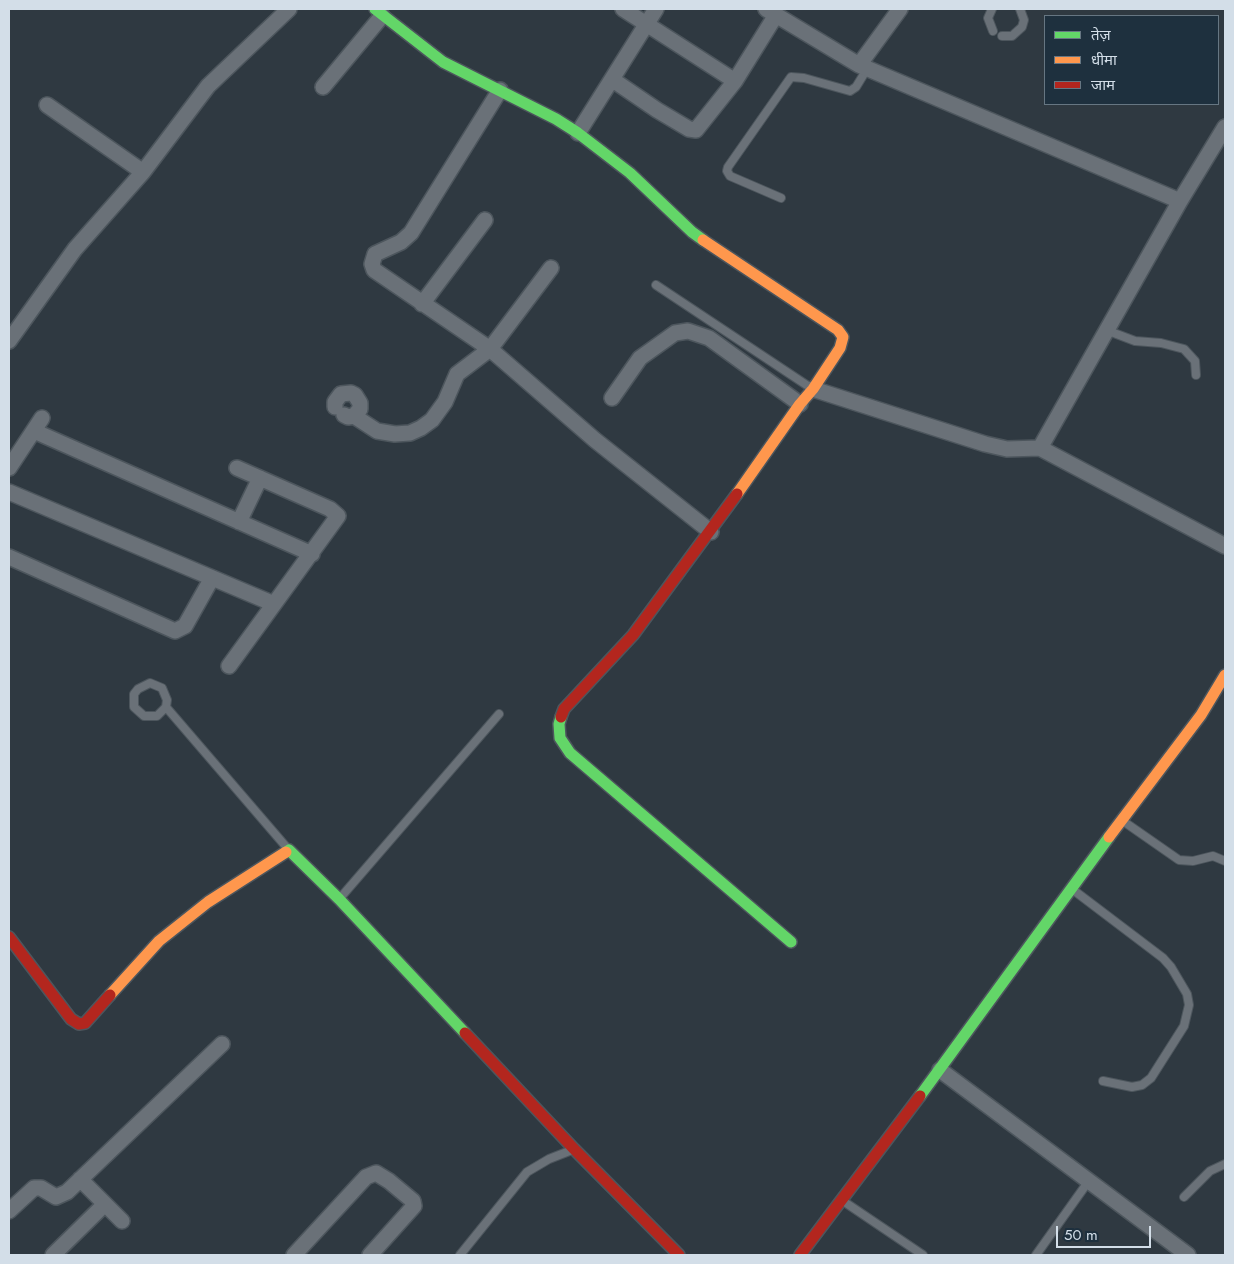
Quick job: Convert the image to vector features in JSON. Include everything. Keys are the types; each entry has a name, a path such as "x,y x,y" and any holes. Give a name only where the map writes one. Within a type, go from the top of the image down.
{"street":[{"path":"9,341 75,248 143,172 208,86 289,9"},
{"path":"623,9 735,81"},
{"path":"578,133 656,9"},
{"path":"863,67 900,9"},
{"path":"323,87 379,12 428,53 556,118 578,133 630,174 692,232 841,334 843,340 840,348 711,532 633,635 564,708 559,732 570,753 599,780 791,942"},
{"path":"613,80 657,110 694,131 698,130 735,81 771,12 863,67 1180,201"},
{"path":"500,90 411,233 401,242 375,254 372,259 374,270 490,350 595,440 711,532"},
{"path":"47,105 143,172"},
{"path":"1040,448 1180,201 1225,127"},
{"path":"422,304 485,220"},
{"path":"344,412 377,431 403,434 421,428 432,420 445,402 457,374 490,350 551,268"},
{"path":"612,398 640,358 675,333 688,331 709,338 800,404"},
{"path":"813,389 985,444 1007,449 1040,448 1225,546"},
{"path":"9,468 38,424 239,522 312,554"},
{"path":"229,666 312,554 336,520 338,513 237,468"},
{"path":"239,522 260,478"},
{"path":"9,492 274,604"},
{"path":"9,557 175,631 184,626 212,578"},
{"path":"800,1255 940,1070 1121,820 1201,715 1225,675"},
{"path":"9,937 71,1019 79,1024 86,1023 159,941 208,902 289,850 339,898 574,1150 679,1255"},
{"path":"9,1211 34,1188 40,1188 53,1196 61,1196 222,1044"},
{"path":"940,1070 1188,1255"},
{"path":"294,1255 366,1177 376,1173 413,1201 414,1206 370,1255"},
{"path":"80,1179 122,1221"},
{"path":"53,1255 105,1204"}],"lane":[{"path":"992,9 988,18 993,31"},
{"path":"1002,36 1012,36 1022,27 1024,20 1020,9"},
{"path":"781,198 730,176 727,171 728,167 791,77 804,78 850,90 856,87 863,67"},
{"path":"656,285 813,389"},
{"path":"1106,330 1135,342 1161,342 1184,349 1195,361 1196,375"},
{"path":"166,706 157,716 144,716 134,707 134,694 143,685 156,685 166,694 166,706 289,850"},
{"path":"339,898 499,714"},
{"path":"1121,820 1179,860 1193,861 1213,856 1225,862"},
{"path":"1072,890 1163,958 1171,967 1187,994 1188,1004 1184,1026 1150,1078 1142,1085 1132,1087 1103,1081"},
{"path":"460,1255 527,1172 549,1159 574,1150"},
{"path":"1184,1197 1210,1171 1225,1164"},
{"path":"1036,1255 1088,1182"},
{"path":"841,1200 923,1255"}],"traffic: fast":[{"path":"375,9 443,62 556,119 578,133 630,173 692,232 703,240"},
{"path":"561,717 559,724 560,738 570,753 791,942"},
{"path":"920,1096 1109,837"},
{"path":"286,852 289,850 339,899 465,1033"}],"traffic: slow":[{"path":"703,240 838,330 843,337 840,348 813,389 800,404 737,494"},
{"path":"1109,837 1201,715 1225,675"},
{"path":"110,995 159,941 208,902 286,852"}],"traffic: jam":[{"path":"561,717 564,709 633,635 737,494"},
{"path":"9,937 71,1019 79,1024 85,1023 110,995"},
{"path":"465,1033 574,1149 679,1255"},
{"path":"800,1255 920,1096"}]}
